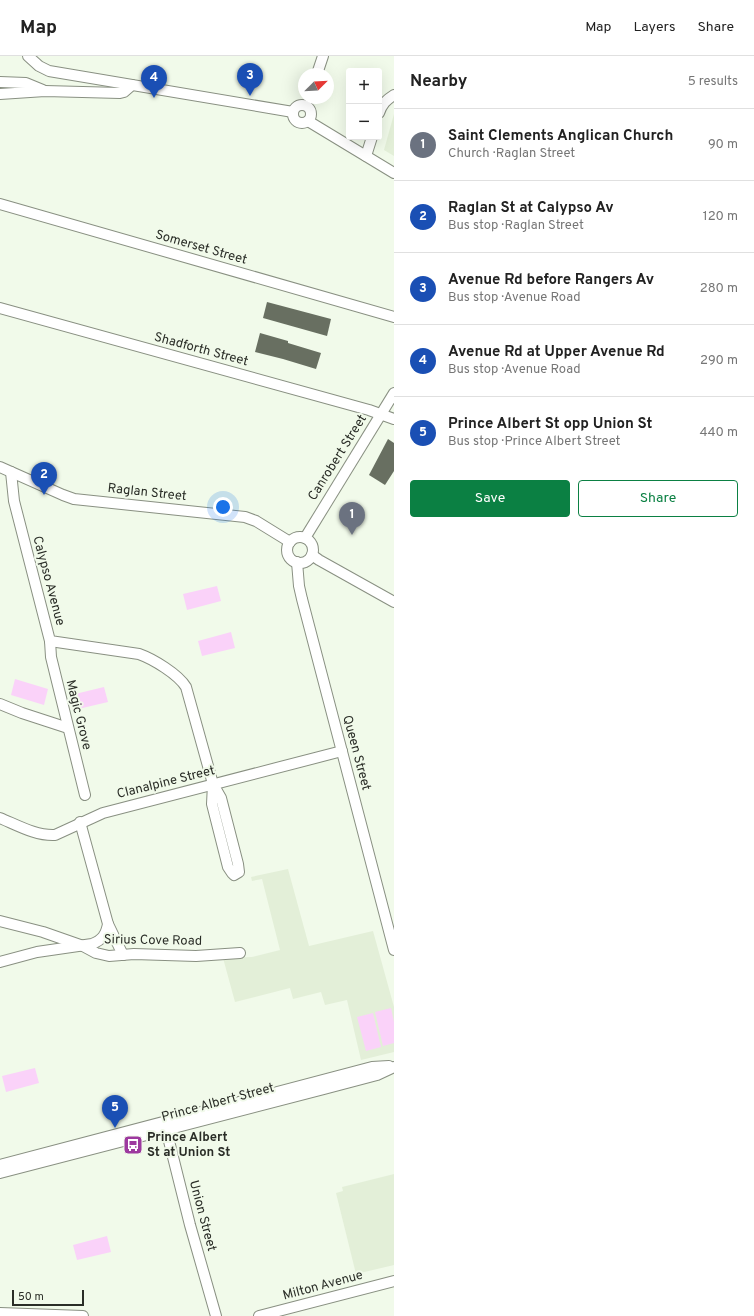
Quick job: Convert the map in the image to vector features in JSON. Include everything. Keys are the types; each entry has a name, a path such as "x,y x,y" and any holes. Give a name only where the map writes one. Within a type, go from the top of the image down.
{"street":[{"path":"28,56 39,66 48,71 293,112"},
{"path":"319,68 323,56"},
{"path":"0,82 26,83 45,91"},
{"path":"0,94 45,91 120,93 124,92 132,85"},
{"path":"382,106 394,95"},
{"path":"302,104 298,106 293,112 294,118 297,122 303,123 308,121 394,173"},
{"path":"308,104 311,112 308,121"},
{"path":"366,156 371,140"},
{"name":"Somerset Street","path":"0,204 394,317"},
{"name":"Shadforth Street","path":"0,308 381,414 394,419"},
{"name":"Canrobert Street","path":"305,538 394,393"},
{"name":"Raglan Street","path":"0,467 63,495 74,498 245,517 256,521 290,542"},
{"name":"Calypso Avenue","path":"11,472 14,500 50,641 139,654 151,659 184,682 188,691 213,784 221,798 238,864 239,872 234,875 228,867 212,804 213,784"},
{"path":"298,537 305,538 311,542 313,546 312,555 304,562 297,562 293,560 288,554 287,550 290,542 298,537"},
{"path":"312,555 394,602"},
{"name":"Queen Street","path":"297,562 299,586 394,950"},
{"name":"Magic Grove","path":"50,641 50,657 85,795"},
{"path":"0,704 68,728"},
{"name":"Clanalpine Street","path":"0,818 34,832 55,835 80,822 103,813 342,751"},
{"path":"80,822 108,924 123,955"},
{"name":"Sirius Cove Road","path":"0,921 43,932 83,946 96,953 109,956 196,956 240,953"},
{"path":"0,962 42,951 92,944 104,937 108,924"},
{"name":"Prince Albert Street","path":"0,1173 372,1068 394,1066"},
{"name":"Prince Albert Street","path":"0,1165 165,1126"},
{"name":"Union Street","path":"165,1126 190,1225 216,1316"},
{"name":"Milton Avenue","path":"259,1316 394,1281"},
{"path":"0,1312 83,1316"}],"shaded area":[{"path":"394,114 394,156 384,150"},
{"path":"217,586 221,601 187,610 183,594"},
{"path":"231,632 235,648 202,656 198,641"},
{"path":"15,679 48,689 44,705 11,695"},
{"path":"104,687 108,702 74,710 71,695"},
{"path":"288,869 309,946 373,931 394,1007 394,1052 361,1060 347,1000 325,1005 321,992 293,999 290,988 235,1002 223,958 252,957 280,950 262,879 252,881 251,877"},
{"path":"391,1008 394,1022 394,1043 383,1046 375,1012"},
{"path":"373,1013 381,1047 366,1051 357,1017"},
{"path":"35,1068 39,1083 6,1092 2,1076"},
{"path":"394,1174 394,1265 356,1274 336,1193 343,1191 342,1187"},
{"path":"107,1236 111,1252 77,1260 73,1245"}],"building":[{"path":"267,302 331,319 327,336 263,318"},
{"path":"260,333 321,353 316,369 255,352"},
{"path":"388,439 394,443 394,471 385,485 369,475"}],"place":[{"name":"Avenue Rd before Rangers Av","path":"250,96"},
{"name":"Avenue Rd at Upper Avenue Rd","path":"154,98"},
{"name":"Raglan St at Calypso Av","path":"44,495"},
{"name":"Saint Clements Anglican Church","path":"352,535"},
{"name":"Prince Albert St opp Union St","path":"115,1128"},
{"name":"Prince Albert St at Union St","path":"133,1145"}]}
